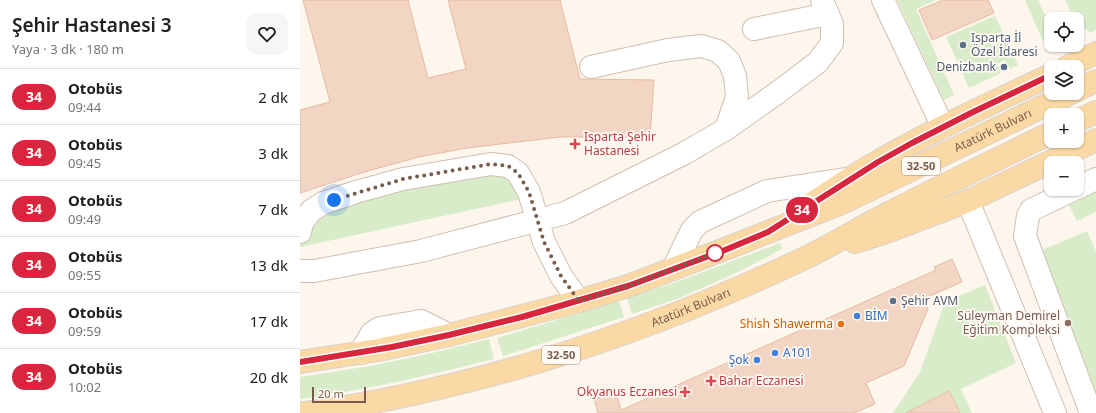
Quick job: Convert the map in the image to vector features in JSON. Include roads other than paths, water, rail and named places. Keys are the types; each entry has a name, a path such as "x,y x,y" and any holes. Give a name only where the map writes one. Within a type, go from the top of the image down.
{"main road":[{"path":"1082,60 1096,53"},
{"path":"768,232 878,162 942,127 1044,78"},
{"path":"1084,87 1096,81"},
{"name":"Atatürk Bulvarı","path":"300,362 360,353 449,335 579,301 628,286 844,202 1057,100"},
{"path":"1084,118 1096,112"},
{"name":"Atatürk Bulvarı","path":"319,412 390,400 470,381 609,339 697,306 805,258 883,216 1044,136"},
{"path":"805,258 889,231 968,201 1096,140"}],"street":[{"path":"883,0 942,127"},
{"path":"300,271 314,271 421,251 565,213 685,153 726,129 818,62 832,43 832,24 825,7 754,29"},
{"path":"591,67 668,50 701,46 718,51 729,61 735,76 737,97 726,129"},
{"path":"300,232 302,223 311,211 323,203 356,192 403,179 491,164 508,166 518,173 529,192 544,242 561,276 579,301"},
{"path":"673,269 692,230 700,222 767,191 852,178"},
{"path":"1084,184 1096,179"},
{"path":"1060,196 1031,210 1028,216 1025,236 1091,413"},
{"path":"968,201 1055,413"}],"place":[{"name":"Isparta İl Özel İdaresi","path":"963,45"},
{"name":"Denizbank","path":"1004,67"},
{"name":"Isparta Şehir Hastanesi","path":"575,144"},
{"name":"Şehir AVM","path":"893,301"},
{"name":"BİM","path":"857,316"},
{"name":"Süleyman Demirel Eğitim Kompleksi","path":"1068,323"},
{"name":"Shish Shawerma","path":"841,324"},
{"name":"A101","path":"775,353"},
{"name":"Şok","path":"757,360"},
{"name":"Bahar Eczanesi","path":"711,381"},
{"name":"Okyanus Eczanesi","path":"685,392"}]}
